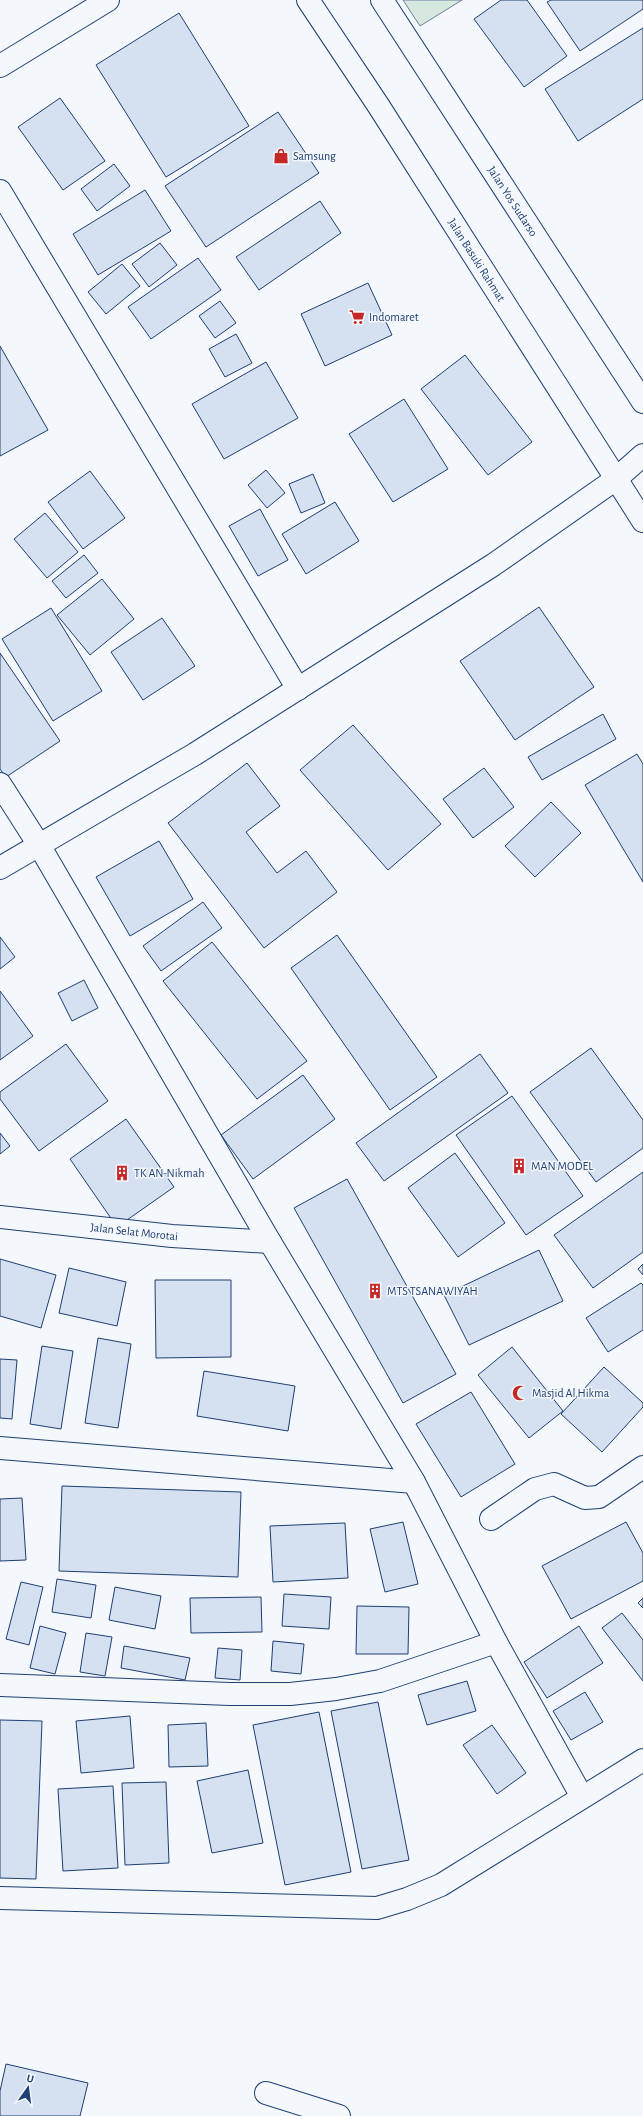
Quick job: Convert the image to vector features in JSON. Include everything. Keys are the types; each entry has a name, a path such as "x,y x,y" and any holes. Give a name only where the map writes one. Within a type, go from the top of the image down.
{"main road":[{"path":"0,66 108,0"},
{"name":"Jalan Basuki Rahmat","path":"308,0 378,105 643,521"},
{"name":"Jalan Yos Sudarso","path":"382,0 643,402"},
{"path":"0,191 298,689"},
{"path":"0,868 195,754 493,565 616,479 643,455"},
{"path":"0,784 39,845 270,1242 414,1482 496,1642 582,1798"},
{"name":"Jalan Selat Morotai","path":"0,1217 172,1236 270,1242"},
{"path":"0,1448 414,1482"},
{"path":"491,1519 535,1489 554,1484 585,1498 599,1497 643,1467"},
{"path":"0,1684 230,1694 290,1694 336,1689 380,1681 496,1642"},
{"path":"0,1898 376,1908 407,1899 441,1885 643,1760"},
{"path":"266,2093 339,2116"}],"shaded area":[{"path":"403,0 462,0 420,26"}],"building":[{"path":"501,0 527,0 567,56 524,87 474,19"},
{"path":"551,0 643,0 643,9 580,51 547,2"},
{"path":"179,13 249,126 166,177 96,65"},
{"path":"643,28 643,99 578,141 545,89"},
{"path":"60,98 105,161 63,190 18,127"},
{"path":"278,112 319,173 206,247 165,186"},
{"path":"114,164 130,186 97,211 81,189"},
{"path":"145,190 171,231 98,275 73,234"},
{"path":"320,201 341,233 259,290 236,257"},
{"path":"160,243 177,265 149,287 132,264"},
{"path":"198,258 221,290 151,339 128,307"},
{"path":"122,264 140,286 106,314 88,292"},
{"path":"368,283 392,335 325,366 301,314"},
{"path":"220,301 236,323 215,338 199,316"},
{"path":"236,334 252,363 225,377 209,349"},
{"path":"0,346 48,430 0,456"},
{"path":"465,355 532,442 488,475 421,389"},
{"path":"266,362 298,418 224,459 192,404"},
{"path":"404,399 448,469 393,502 349,434"},
{"path":"266,470 285,493 267,508 248,485"},
{"path":"90,471 125,518 83,549 48,502"},
{"path":"313,474 325,503 301,513 289,484"},
{"path":"335,502 359,541 306,574 282,534"},
{"path":"260,509 288,560 258,576 229,526"},
{"path":"45,513 78,552 47,578 14,539"},
{"path":"84,555 98,573 66,598 52,581"},
{"path":"102,579 134,619 90,655 57,615"},
{"path":"539,607 594,687 515,740 460,661"},
{"path":"51,608 102,691 53,721 2,639"},
{"path":"162,618 195,666 143,700 111,652"},
{"path":"0,653 60,741 6,777 0,769"},
{"path":"603,714 616,739 542,780 528,757"},
{"path":"353,725 441,824 388,870 300,770"},
{"path":"637,754 643,764 643,882 585,785"},
{"path":"247,763 280,806 246,832 277,873 306,851 337,892 264,948 168,823"},
{"path":"484,768 514,807 473,838 443,799"},
{"path":"551,802 581,833 535,877 505,846"},
{"path":"159,841 193,899 130,936 96,877"},
{"path":"203,902 222,928 161,971 143,946"},
{"path":"337,935 437,1077 390,1110 291,968"},
{"path":"0,937 15,957 0,969"},
{"path":"212,942 307,1061 257,1099 163,981"},
{"path":"84,980 98,1008 72,1021 58,993"},
{"path":"0,991 33,1036 0,1060"},
{"path":"66,1044 108,1101 39,1151 0,1099 0,1092"},
{"name":"MAN MODEL","path":"591,1048 643,1120 643,1148 596,1182 530,1092"},
{"path":"480,1054 508,1093 384,1181 356,1143"},
{"path":"303,1075 335,1119 253,1179 221,1135"},
{"name":"MAN MODEL","path":"512,1096 583,1196 526,1235 456,1135"},
{"name":"TK AN-Nikmah","path":"126,1119 174,1187 117,1227 70,1159"},
{"path":"0,1133 10,1146 0,1154"},
{"name":"MTS TSANAWIYAH","path":"455,1153 505,1223 458,1257 408,1188"},
{"name":"MAN MODEL","path":"643,1172 643,1252 593,1288 554,1235"},
{"name":"MTS TSANAWIYAH","path":"347,1179 456,1374 403,1403 294,1208"},
{"name":"MTS TSANAWIYAH","path":"539,1250 563,1301 469,1345 444,1295"},
{"path":"0,1259 56,1275 41,1328 0,1316"},
{"path":"643,1264 643,1275 638,1269"},
{"path":"69,1268 126,1282 117,1326 59,1313"},
{"path":"155,1280 231,1280 231,1357 156,1358"},
{"path":"641,1283 643,1285 643,1330 608,1352 586,1318"},
{"path":"98,1338 131,1344 118,1428 85,1423"},
{"path":"42,1346 73,1351 61,1429 30,1424"},
{"name":"Masjid Al Hikma","path":"512,1347 563,1411 529,1438 478,1375"},
{"path":"0,1359 17,1360 12,1419 0,1418"},
{"path":"604,1367 643,1403 643,1407 602,1452 561,1414"},
{"path":"204,1371 295,1386 288,1431 197,1416"},
{"path":"471,1392 515,1464 461,1497 416,1424"},
{"path":"62,1486 241,1492 238,1577 59,1571"},
{"path":"22,1498 26,1560 0,1561 0,1499"},
{"path":"403,1522 418,1584 385,1592 370,1529"},
{"path":"626,1522 643,1553 643,1581 571,1619 542,1566"},
{"path":"345,1523 348,1578 273,1582 270,1526"},
{"path":"57,1579 96,1585 91,1618 52,1612"},
{"path":"21,1582 43,1587 29,1645 6,1639"},
{"path":"115,1587 161,1596 155,1629 109,1620"},
{"path":"284,1594 331,1597 329,1629 282,1626"},
{"path":"261,1597 262,1632 191,1633 190,1598"},
{"path":"643,1598 643,1608 638,1603"},
{"path":"357,1606 409,1607 408,1654 356,1654"},
{"path":"622,1613 643,1640 643,1681 602,1628"},
{"path":"40,1626 66,1633 55,1674 30,1668"},
{"path":"579,1626 603,1663 547,1698 524,1662"},
{"path":"86,1633 112,1637 105,1676 80,1672"},
{"path":"273,1641 304,1644 301,1674 271,1671"},
{"path":"124,1646 190,1658 185,1680 121,1668"},
{"path":"218,1648 242,1650 240,1680 215,1678"},
{"path":"467,1681 476,1711 427,1725 418,1695"},
{"path":"585,1692 603,1722 571,1740 553,1711"},
{"path":"378,1702 409,1860 362,1869 331,1711"},
{"path":"319,1712 351,1872 285,1885 253,1725"},
{"path":"130,1716 134,1768 81,1773 76,1721"},
{"path":"0,1720 42,1721 36,1879 0,1878"},
{"path":"206,1723 208,1766 169,1767 168,1725"},
{"path":"492,1725 526,1773 497,1794 463,1745"},
{"path":"248,1770 263,1843 212,1853 197,1781"},
{"path":"166,1782 169,1863 125,1865 122,1783"},
{"path":"113,1786 118,1868 63,1871 58,1789"},
{"path":"6,2064 88,2083 80,2116 0,2116 0,2091"}],"place":[{"name":"Samsung","path":"281,156"},
{"name":"Indomaret","path":"357,317"},
{"name":"MAN MODEL","path":"519,1166"},
{"name":"TK AN-Nikmah","path":"122,1173"},
{"name":"MTS TSANAWIYAH","path":"375,1291"},
{"name":"Masjid Al Hikma","path":"520,1393"}]}
